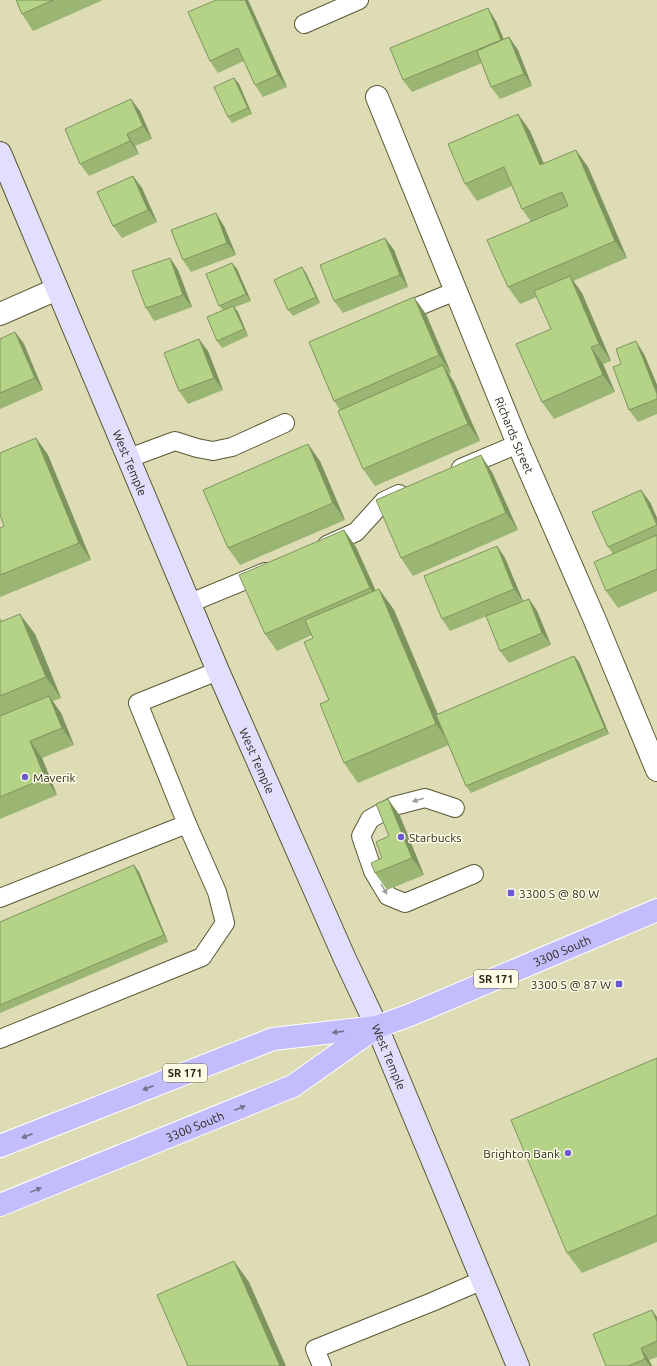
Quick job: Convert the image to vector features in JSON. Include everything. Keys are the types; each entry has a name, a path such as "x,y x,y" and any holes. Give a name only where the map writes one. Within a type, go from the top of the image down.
{"main road":[{"name":"3300 South","path":"0,1146 273,1039 377,1027 410,1015 657,910"},
{"name":"3300 South","path":"0,1205 294,1086 377,1027"}],"street":[{"name":"Richards Street","path":"377,97 518,444 594,618 657,770"},
{"name":"West Temple","path":"0,153 218,671 345,959 377,1027 518,1366"},
{"path":"0,314 57,289"}],"lane":[{"path":"304,24 359,0"},
{"path":"384,321 456,292"},
{"path":"129,458 175,441 213,451 232,447 285,422"},
{"path":"448,474 518,444"},
{"path":"314,551 356,532 384,501 412,489"},
{"path":"190,603 278,566"},
{"path":"0,1039 202,957 225,923 217,892 187,824 138,703 218,671"},
{"path":"455,808 425,798 394,806 370,818 361,836 373,871 388,896 405,903 474,874"},
{"path":"0,898 187,824"},
{"path":"322,1366 315,1349 483,1280"}],"building":[{"path":"16,0 53,0 22,14"},
{"path":"216,0 245,0 278,75 255,85 238,48 210,61 188,12"},
{"path":"488,8 501,40 403,80 390,48"},
{"path":"509,37 524,74 491,87 477,51"},
{"path":"234,78 248,108 228,117 214,87"},
{"path":"131,99 143,126 127,134 130,141 80,164 65,129"},
{"path":"518,114 540,165 576,150 615,241 508,287 487,240 568,206 562,192 522,209 504,167 465,184 448,144"},
{"path":"133,176 148,210 113,226 97,192"},
{"path":"216,213 227,243 183,260 171,230"},
{"path":"385,238 400,275 334,301 320,265"},
{"path":"170,258 183,295 146,308 132,271"},
{"path":"232,263 246,294 219,306 206,274"},
{"path":"302,267 316,297 288,310 274,280"},
{"path":"570,276 599,344 591,347 603,375 542,402 516,344 551,329 534,291"},
{"path":"414,297 439,355 334,401 309,342"},
{"path":"233,306 244,329 217,341 207,317"},
{"path":"15,332 35,378 0,393 0,339"},
{"path":"199,339 214,378 179,391 164,353"},
{"path":"636,341 657,394 657,399 629,410 613,367 621,364 616,349"},
{"path":"443,365 468,424 363,469 338,411"},
{"path":"36,438 79,543 0,575 0,528 4,526 0,515 0,453"},
{"path":"308,444 333,503 228,548 203,490"},
{"path":"481,455 506,513 401,558 376,500"},
{"path":"641,490 657,525 608,547 592,512"},
{"path":"344,530 370,588 265,634 239,575"},
{"path":"657,535 657,569 606,591 594,562"},
{"path":"497,546 514,589 442,619 424,576"},
{"path":"379,589 436,724 344,763 320,704 329,700 304,642 313,638 305,620"},
{"path":"529,599 542,633 500,651 486,616"},
{"path":"20,614 46,677 0,696 0,622"},
{"path":"574,656 605,728 466,786 436,715"},
{"path":"49,696 62,728 30,741 45,778 0,797 0,716"},
{"path":"388,799 412,858 375,873 371,863 382,858 376,842 389,836 376,804"},
{"path":"134,865 164,935 0,1005 0,922"},
{"path":"657,1058 657,1215 567,1253 511,1120"},
{"path":"234,1261 280,1366 188,1366 157,1295"},
{"path":"652,1310 657,1322 657,1341 641,1348 645,1359 628,1366 606,1366 593,1334"}],"place":[{"name":"Maverik","path":"25,777"},
{"name":"Starbucks","path":"401,837"},
{"name":"3300 S @ 80 W","path":"511,893"},
{"name":"3300 S @ 87 W","path":"619,984"},
{"name":"Brighton Bank","path":"568,1153"}]}
